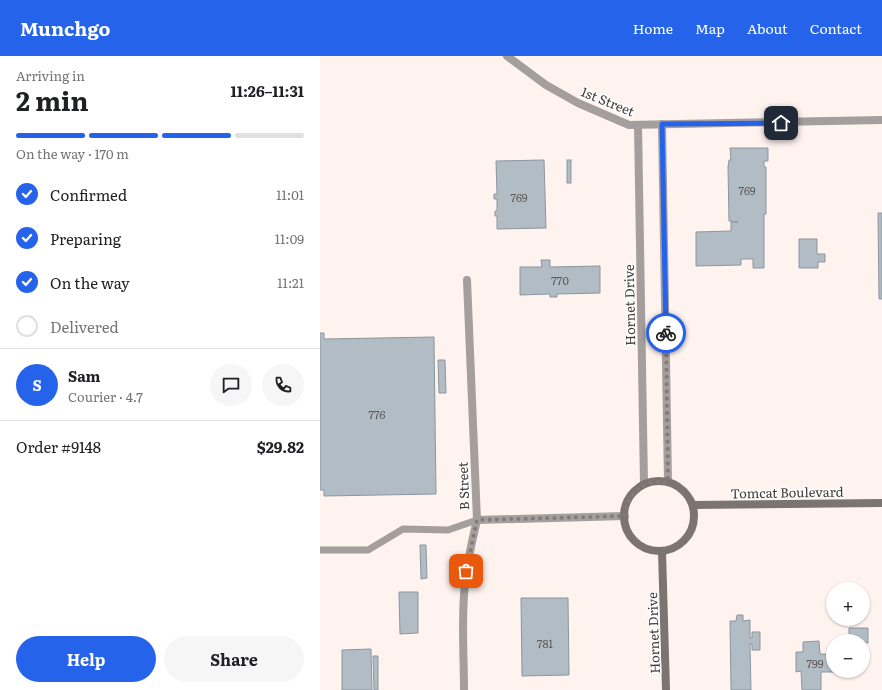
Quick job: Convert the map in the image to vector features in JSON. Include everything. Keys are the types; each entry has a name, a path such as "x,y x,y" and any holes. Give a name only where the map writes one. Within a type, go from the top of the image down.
{"main road":[{"path":"656,481 668,482 684,490 693,505 693,526 688,536 681,543 662,551 650,550 640,545 629,532 625,516 626,506 630,497 644,484 656,481"},
{"name":"Tomcat Boulevard","path":"693,505 882,503"},
{"name":"Hornet Drive","path":"662,551 666,690"}],"street":[{"name":"1st Street","path":"506,56 546,85 578,103 629,125 882,120"},
{"path":"662,124 668,482"},
{"name":"Hornet Drive","path":"638,125 644,484"},
{"name":"B Street","path":"464,690 463,610 468,559 477,520 467,280"},
{"path":"477,520 625,516"}],"lane":[{"path":"320,550 368,550 404,529 448,530 477,520"}],"building":[{"path":"730,148 768,148 768,161 764,161 764,167 766,167 766,214 764,214 764,268 753,268 753,259 741,259 741,265 696,266 696,232 731,231 731,222 738,222 729,221 728,167 729,160 731,160"},
{"path":"544,160 546,228 497,229 497,216 495,216 495,211 497,211 497,199 494,199 494,194 497,194 496,161"},
{"path":"567,160 571,160 571,183 567,183"},
{"path":"878,213 882,213 882,299 879,299"},
{"path":"799,239 817,239 817,254 825,254 825,262 818,262 818,268 799,268"},
{"path":"541,260 550,260 550,267 600,266 600,293 557,294 557,297 550,297 550,294 520,295 520,267 542,267"},
{"path":"320,333 324,333 324,339 434,337 436,494 324,496 324,490 320,490"},
{"path":"438,360 445,360 446,393 439,393"},
{"path":"420,545 426,545 427,578 421,579"},
{"path":"399,592 418,592 418,633 400,634"},
{"path":"521,598 568,598 569,675 522,676"},
{"path":"737,615 743,615 743,621 750,620 750,638 752,638 752,632 760,632 760,650 752,650 752,644 750,644 751,690 731,690 730,621 736,621"},
{"path":"849,628 868,628 868,634 849,634"},
{"path":"819,641 820,654 826,654 826,672 821,672 821,690 802,690 801,671 796,672 796,652 803,652 803,642"},
{"path":"371,649 372,690 342,690 342,650"},
{"path":"373,656 378,656 378,690 374,690"}],"way so far":[{"path":"466,571 477,520 625,516 626,506 630,497 636,490 644,484 656,481 668,482 666,333"}],"route":[{"path":"666,333 662,124 781,123"}]}
